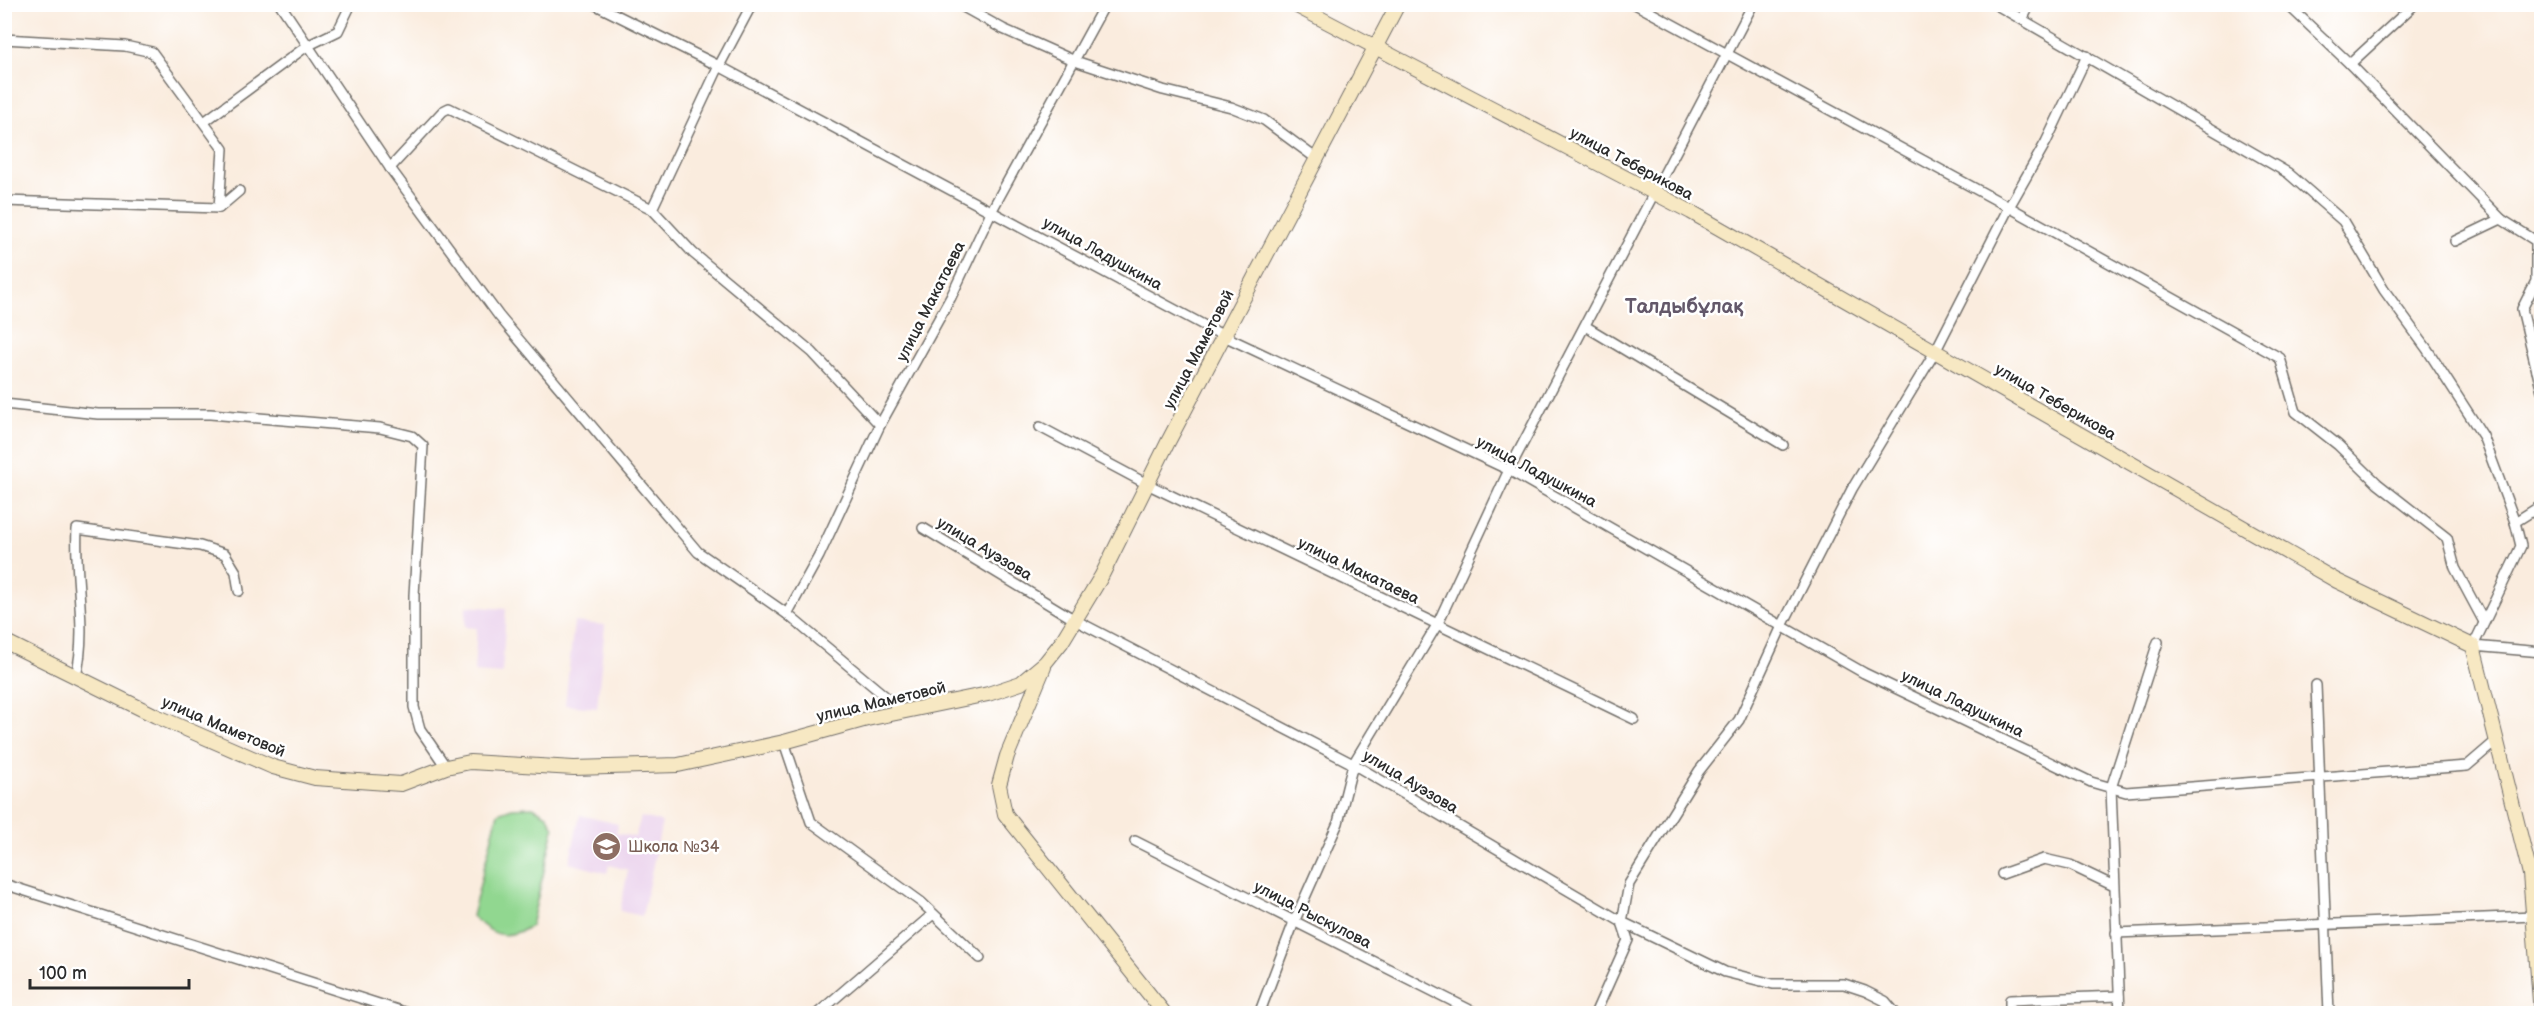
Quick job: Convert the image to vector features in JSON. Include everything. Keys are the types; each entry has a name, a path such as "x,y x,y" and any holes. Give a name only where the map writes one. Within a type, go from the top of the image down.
{"street":[{"path":"280,4 390,168 499,316 698,552 787,614 904,712"},
{"path":"204,122 307,46 338,31 351,4"},
{"name":"улица Ладушкина","path":"594,4 719,66 1224,336 1509,470 1864,673 2091,782 2126,792 2467,766 2495,742"},
{"path":"652,209 719,66 752,4"},
{"path":"958,4 1003,29 1075,60 1163,90 1231,107 1264,120 1317,159"},
{"name":"улица Макатаева","path":"787,614 819,556 880,425 951,297 992,210 1106,4"},
{"name":"улица Теберикова","path":"1293,4 1656,194 2337,581 2473,646"},
{"name":"улица Маметовой","path":"4,641 156,716 262,762 315,778 401,783 446,767 470,762 574,768 678,765 988,694 1021,683 1045,663 1101,577 1147,484 1398,4"},
{"path":"1635,4 2009,207 2280,358 2296,412 2338,445 2378,484 2447,538 2455,568 2484,622"},
{"path":"1259,1014 1294,922 1338,823 1353,764 1437,625 1509,470 1656,194 1753,4"},
{"path":"1995,4 2288,172 2343,220 2384,290 2427,349 2483,436 2515,522 2521,546 2473,646 2495,742 2530,874 2541,1014"},
{"path":"2023,18 2030,4"},
{"path":"2287,4 2350,64 2501,219 2536,241 2536,281 2522,309 2539,370 2541,391"},
{"path":"2350,64 2415,4"},
{"path":"4,39 125,46 152,52 223,149 219,208"},
{"path":"1595,1014 1628,940 1622,922 1629,884 1699,771 1739,720 1782,626 1852,489 1935,352 2009,207 2046,142 2087,56"},
{"path":"390,168 443,111 449,108 652,209 693,253 812,352 880,425"},
{"path":"4,201 219,208 239,191"},
{"path":"2455,241 2501,219"},
{"path":"1585,326 1783,445"},
{"path":"4,404 98,414 221,415 380,428 412,436 423,447 421,516 414,595 414,707 420,729 446,767"},
{"name":"улица Макатаева","path":"1040,427 1147,484 1634,719"},
{"path":"2515,522 2541,505"},
{"name":"улица Ауэзова","path":"923,528 1075,620 1353,764 1622,922 1725,972 1773,984 1844,984 1864,990 1885,1002 1896,1014"},
{"path":"76,676 80,659 81,618 76,555 77,529 200,546 225,554 236,572 239,591"},
{"path":"2120,1014 2111,788 2158,642"},
{"path":"2473,646 2541,652"},
{"path":"1045,663 1007,756 999,785 1005,814 1165,1014"},
{"path":"2316,685 2329,1014"},
{"path":"784,742 811,822 880,871 933,914 980,958"},
{"name":"улица Рыскулова","path":"1135,841 1478,1014"},
{"path":"2002,874 2044,859 2070,865 2114,886"},
{"path":"4,884 410,1014"},
{"path":"817,1014 933,914"},
{"path":"2116,933 2534,916"},
{"path":"2010,1014 2010,1000 2119,996"}],"shaded area":[{"path":"466,606 506,609 502,674 474,672 477,628 465,627"},
{"path":"574,622 605,625 597,708 565,705"},
{"path":"580,815 618,824 616,833 635,837 641,817 662,822 642,916 620,911 628,870 609,865 607,873 569,863"}],"green space":[{"path":"533,807 547,815 554,828 531,926 514,934 493,932 472,916 498,813 512,808"}],"place":[{"name":"Школа №34","path":"607,846"}],"district":[{"name":"Талдыбұлақ","path":"1684,306"}]}
